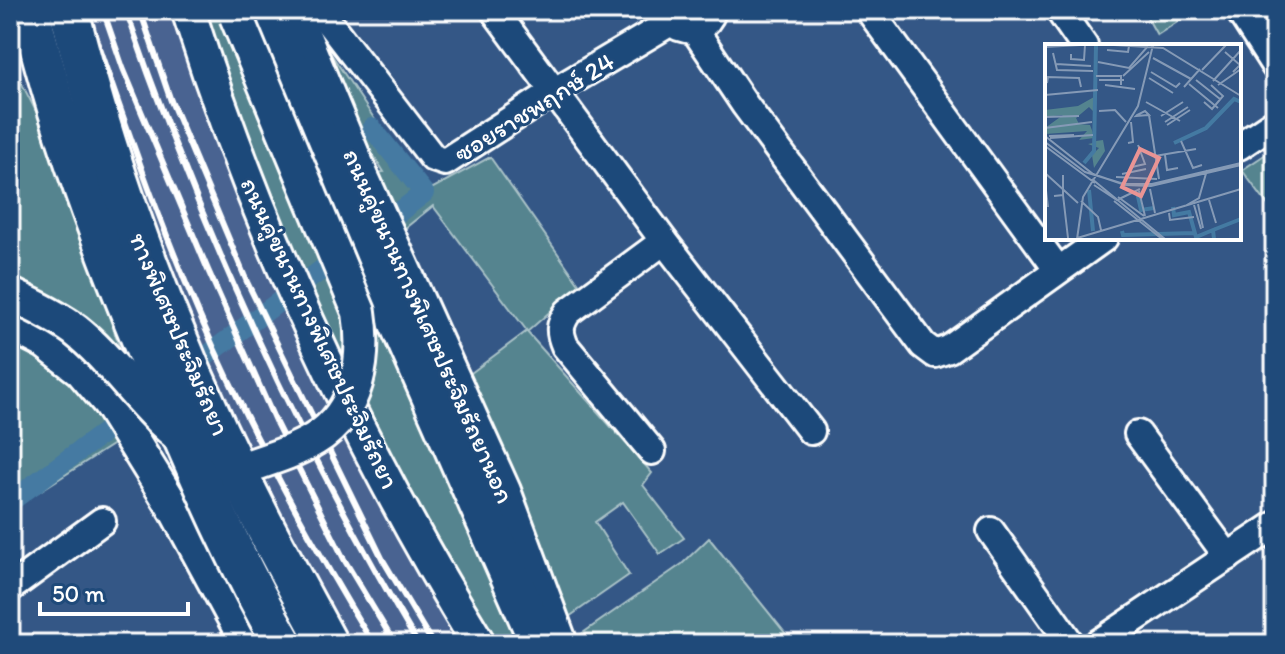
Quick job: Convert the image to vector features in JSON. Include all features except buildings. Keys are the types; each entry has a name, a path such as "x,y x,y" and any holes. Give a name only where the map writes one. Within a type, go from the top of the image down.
{"highway":[{"name":"ทางพิเศษประจิมรัถยา","path":"30,10 43,66 76,170 121,295 197,470 283,644"},
{"name":"ทางพิเศษประจิมรัถยา","path":"69,10 82,63 150,270 261,519 328,644"},
{"path":"245,12 346,171 540,644"}],"main road":[{"name":"ถนนคู่ขนานทางพิเศษประจิมรัถยา","path":"188,10 205,65 270,234 318,341 434,571 479,644"},
{"name":"ถนนคู่ขนานทางพิเศษประจิมรัถยานอก","path":"293,10 346,171 393,246 504,491 561,644"},
{"path":"10,294 73,329 174,432 206,457 235,471 292,451 317,438 334,424 361,372 363,339 359,312 245,12"},
{"path":"10,324 45,342 81,370 109,403 176,511 248,644"}],"street":[{"path":"18,10 102,288"},
{"name":"ซอยราชพฤกษ์ 24","path":"319,10 439,162 452,160 555,91 677,20 703,26 713,10"},
{"path":"494,10 664,241 811,431"},
{"path":"869,10 1058,270"},
{"path":"1059,10 1083,44"},
{"path":"1239,10 1275,66"},
{"path":"677,20 745,105 923,345 935,354 949,349 1101,240"},
{"path":"1241,145 1275,122"},
{"path":"652,451 565,346 559,333 561,322 568,312 664,241"},
{"path":"1138,434 1228,557"},
{"path":"10,588 102,521"},
{"path":"991,531 1071,644"},
{"path":"1097,644 1228,557 1273,532"}],"shaded area":[{"path":"37,10 172,10 190,70 295,325 361,469 466,644 311,644"}],"green space":[{"path":"200,10 218,10 230,34 352,175 384,172 359,132 319,36 424,193 490,157 580,285 527,332 652,473 643,485 684,538 660,554 623,502 595,522 629,575 566,619 467,376 527,331 433,206 384,245 530,644 488,644 388,462 326,332 280,226"},
{"path":"1143,10 1196,10 1157,35"},
{"path":"10,40 21,82 50,139 145,424 10,510"},
{"path":"1275,148 1275,215 1242,170"},
{"path":"709,538 794,644 567,644 682,564"}],"waterway":[{"path":"372,128 424,193 376,230"},
{"path":"186,371 344,253"},
{"path":"10,502 129,414"}],"railway":[{"path":"86,10 152,196 207,333 279,479 373,644"},
{"path":"103,10 123,68 276,423 345,561 395,644"},
{"path":"126,10 186,173 256,334 333,492 418,644"},
{"path":"140,10 171,101 247,282 383,560 433,644"}]}
